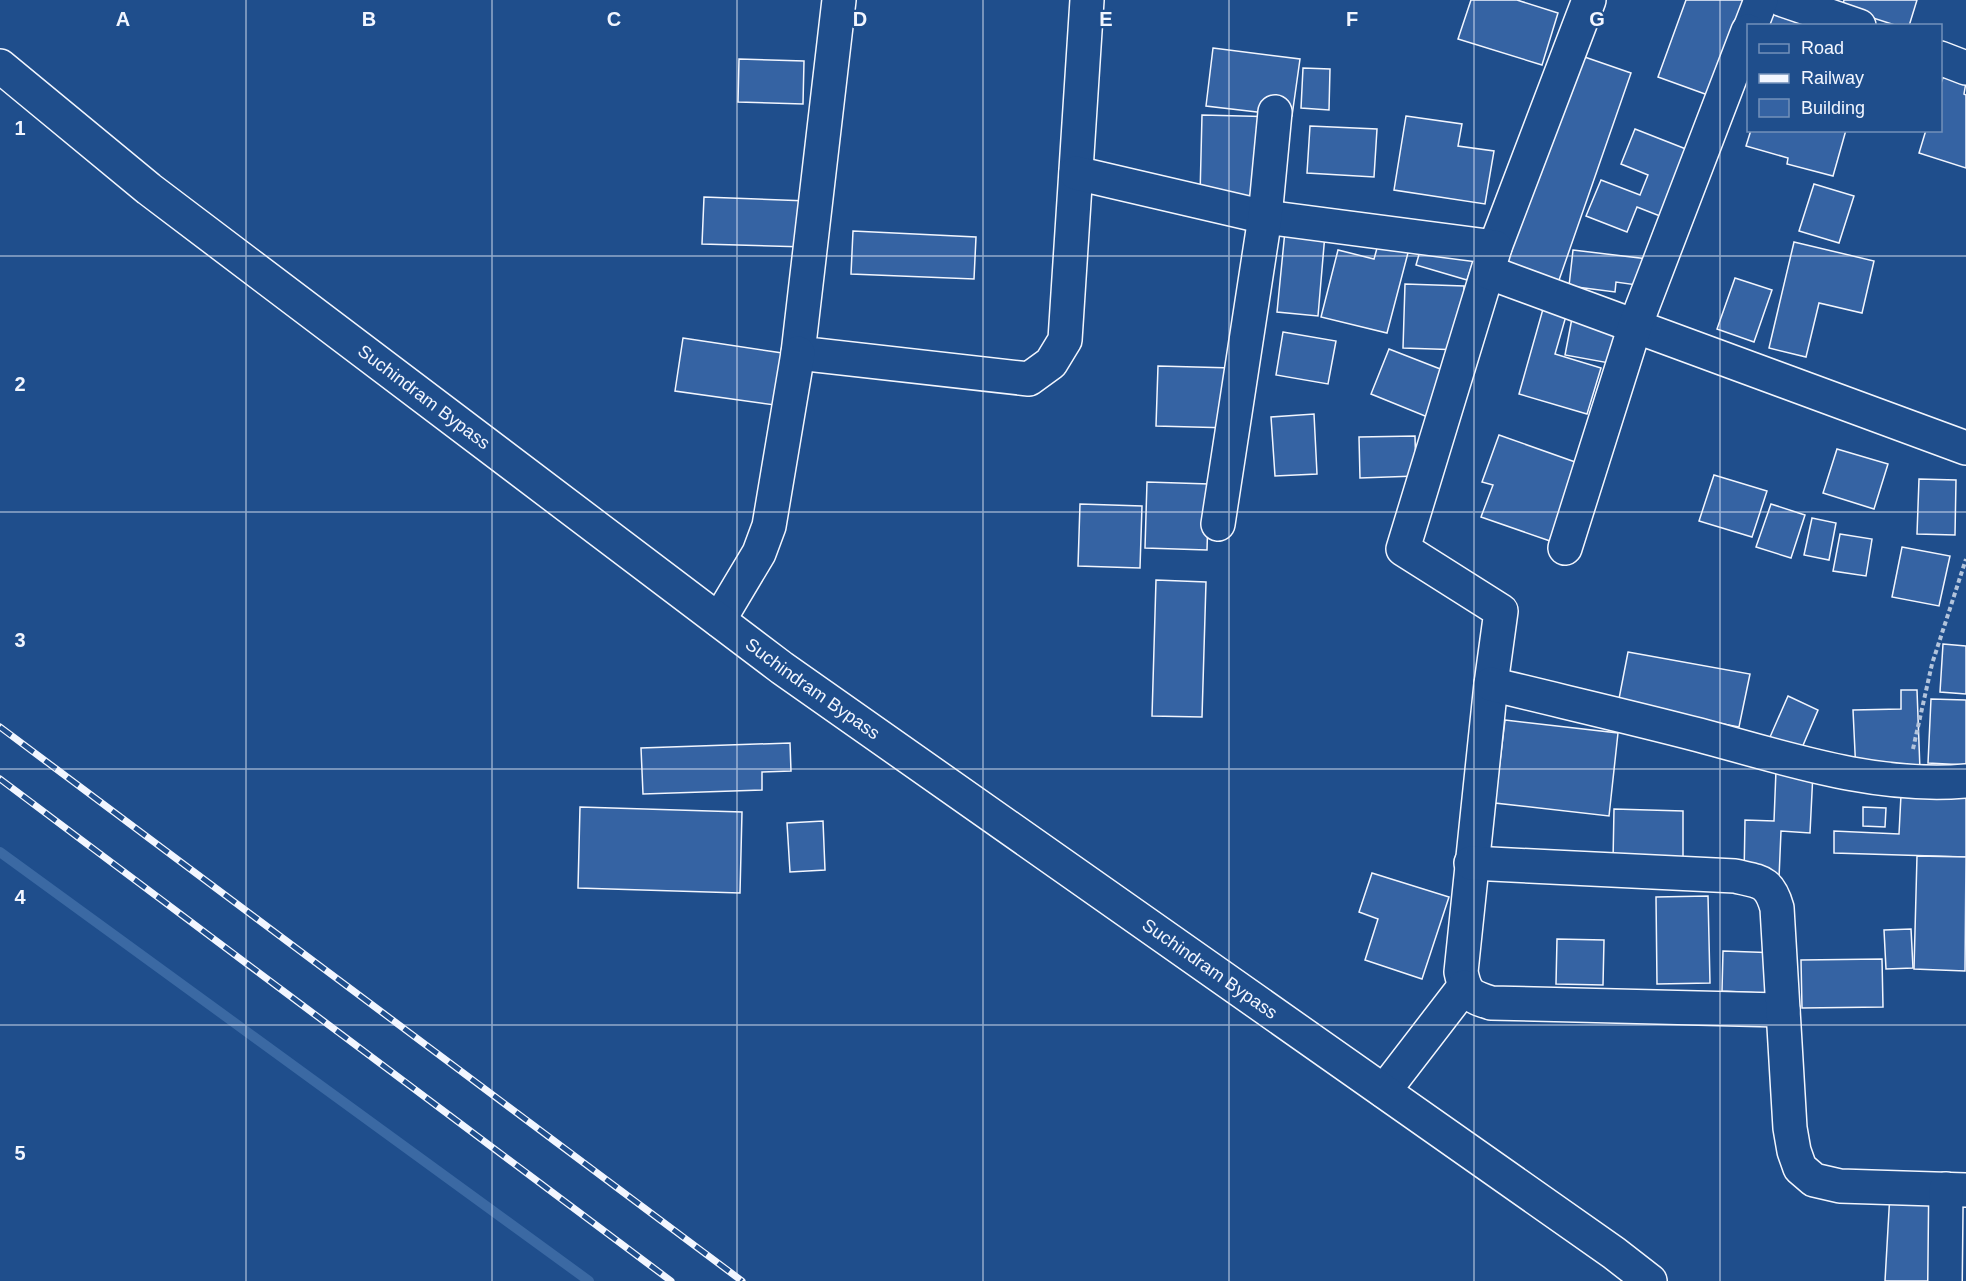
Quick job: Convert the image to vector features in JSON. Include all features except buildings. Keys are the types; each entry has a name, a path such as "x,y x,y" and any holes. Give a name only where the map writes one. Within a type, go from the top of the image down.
{"main road":[{"path":"719,620 759,553 769,526 798,353 839,0"},
{"path":"798,353 1029,379 1051,363 1065,340 1087,0"},
{"path":"1589,0 1492,260 1403,549 1501,611 1471,863 1461,972 1464,987 1474,997 1491,1003 1783,1010"},
{"path":"1752,24 1761,0"},
{"path":"1783,0 1853,24"},
{"path":"1565,548 1635,326 1747,37"},
{"path":"1942,58 1966,68"},
{"name":"Suchindram Bypass","path":"0,66 149,189 782,668 1614,1253 1650,1281"},
{"path":"1218,524 1265,217 1275,112"},
{"path":"1076,173 1265,217 1492,260 1635,326 1966,448"},
{"path":"1491,684 1822,768 1905,782 1966,781"},
{"path":"1471,863 1735,876 1762,883 1773,893 1777,908 1790,1128 1800,1168 1814,1180 1840,1186 1956,1190 1945,1281"},
{"path":"1384,1091 1464,987"}],"path":[{"path":"1905,782 1932,664 1966,559"}],"waterway":[{"path":"0,852 589,1281"}],"railway":[{"path":"0,727 742,1281"},
{"path":"0,779 671,1281"}]}
